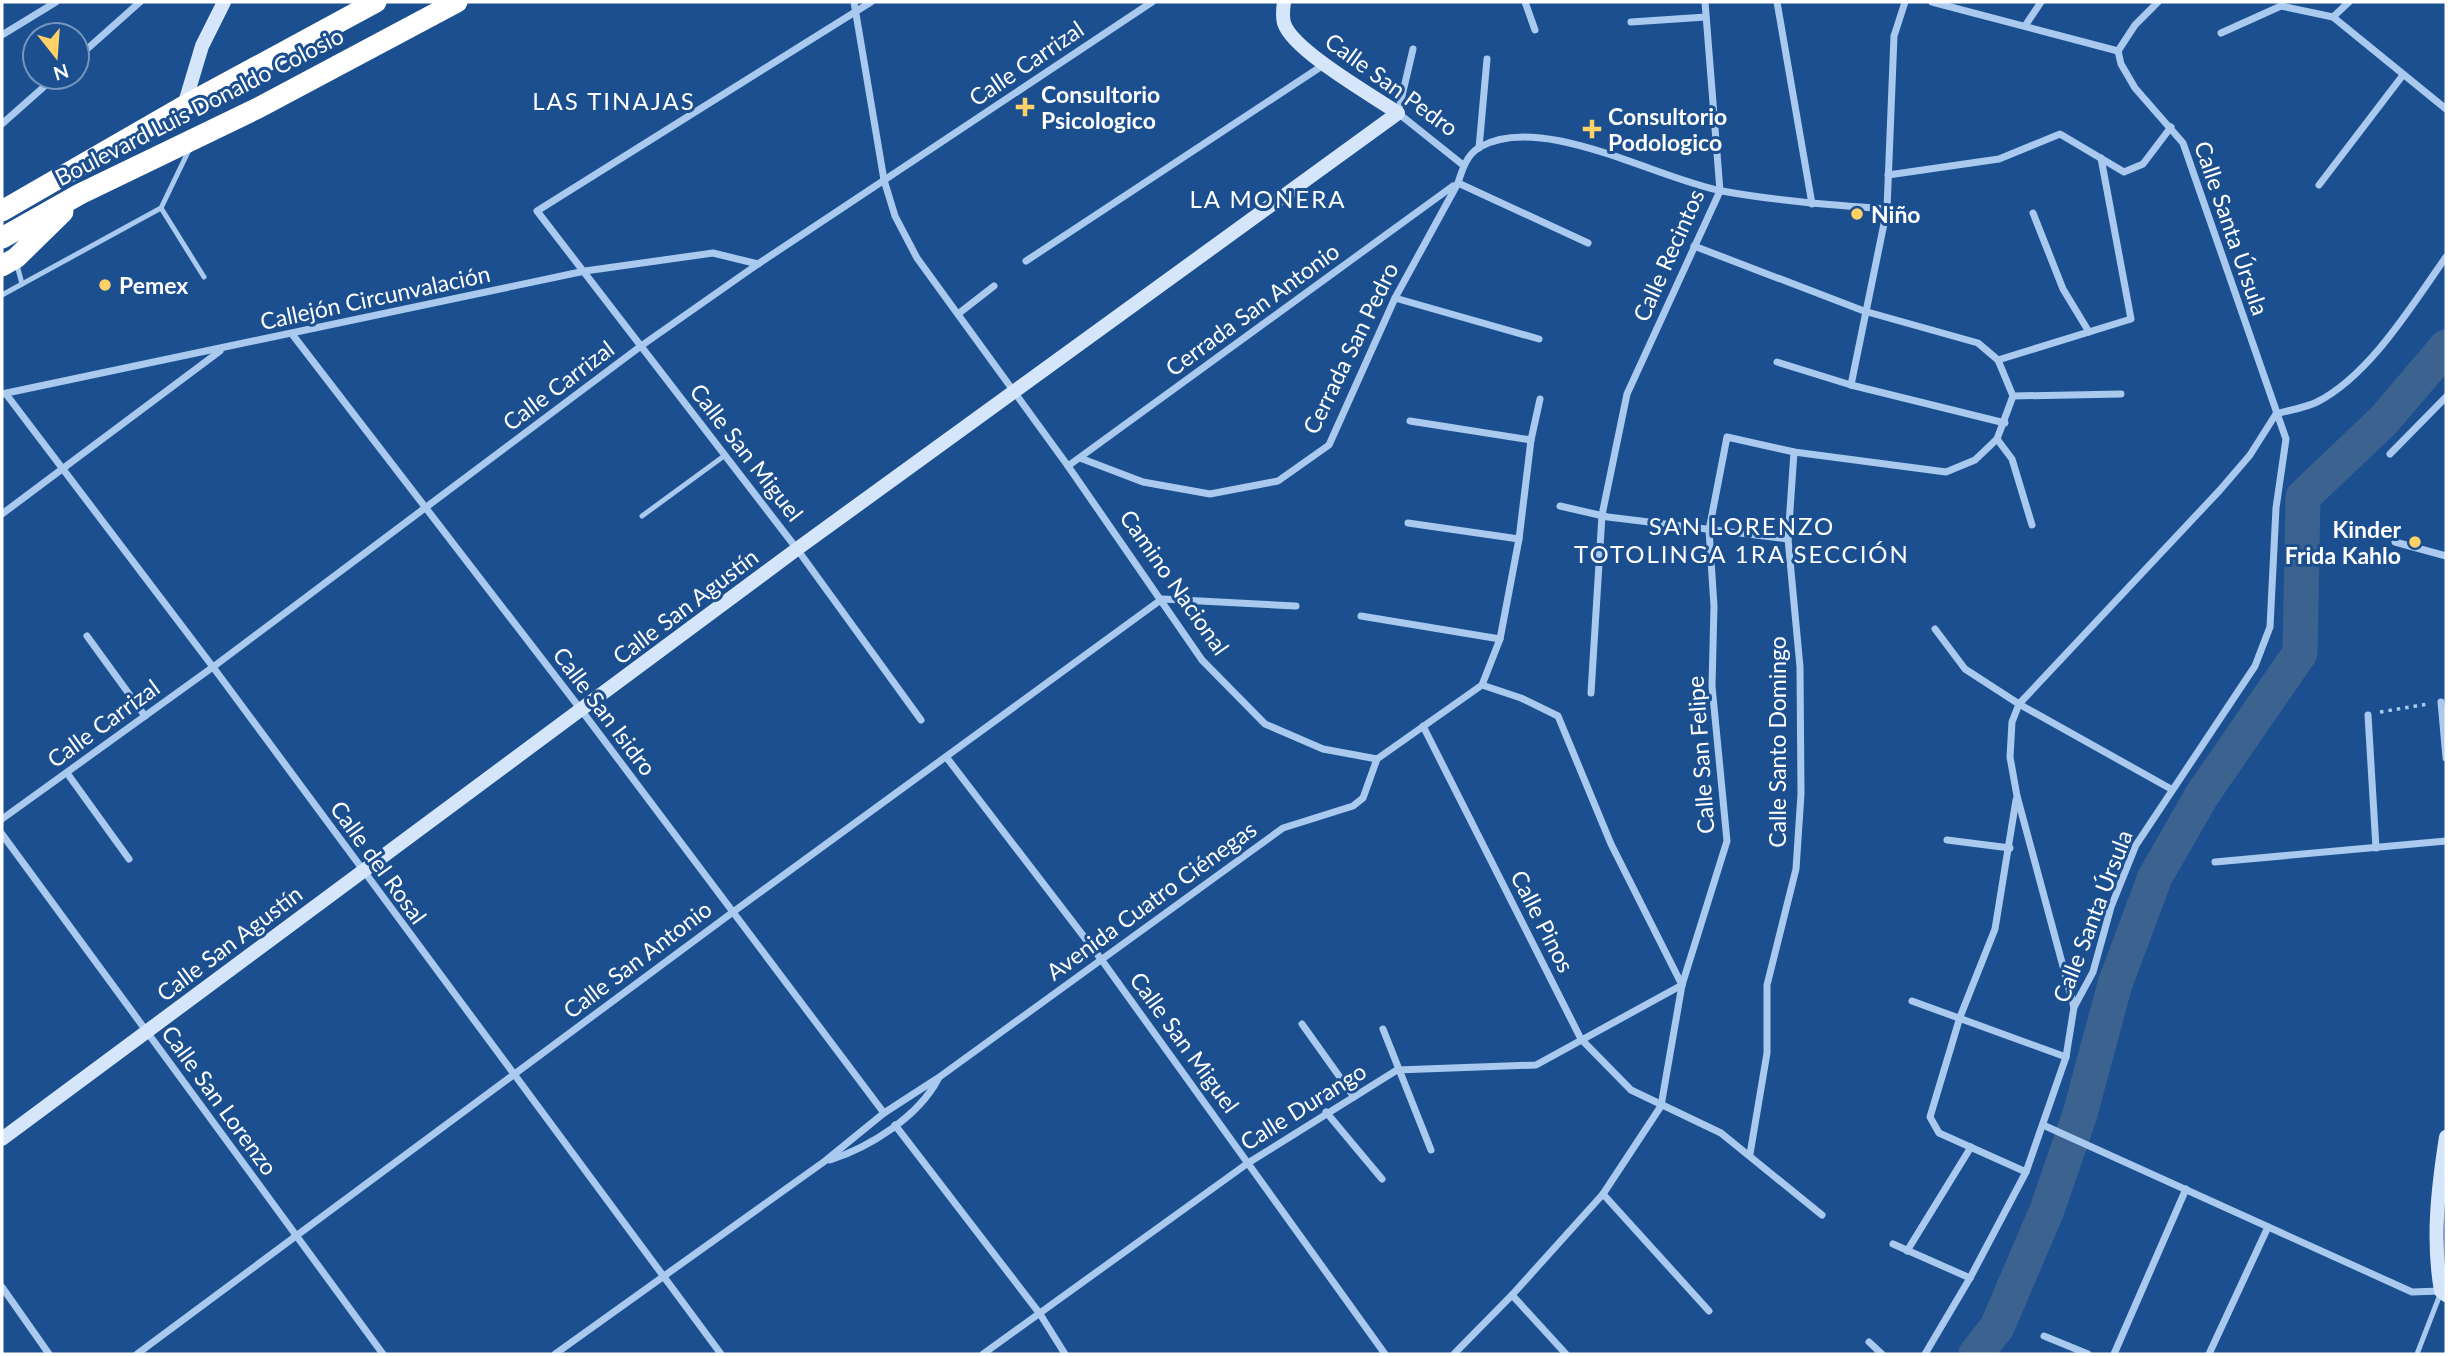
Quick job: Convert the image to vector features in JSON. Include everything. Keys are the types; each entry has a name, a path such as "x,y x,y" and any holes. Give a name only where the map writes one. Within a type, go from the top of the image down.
{"highway":[{"name":"Boulevard Luis Donaldo Colosio","path":"2,211 184,106 376,2"},
{"name":"Boulevard Luis Donaldo Colosio","path":"2,238 80,194 194,139 457,2"},
{"path":"9,262 80,194"}],"street":[{"path":"2,35 56,2"},
{"path":"91,46 140,2"},
{"path":"184,106 202,46 224,2"},
{"name":"Camino Nacional","path":"855,2 884,180 895,216 917,258 1069,466 1202,660 1265,724 1323,749 1377,759"},
{"path":"856,12 871,2"},
{"name":"Calle Carrizal","path":"2,819 213,667 641,346 758,264 1152,2"},
{"name":"Calle San Pedro","path":"1284,2 1284,23 1294,39 1325,64 1398,113 1463,165"},
{"path":"1525,2 1535,30"},
{"name":"Calle Recintos","path":"1591,693 1602,515 1628,394 1720,191 1705,2"},
{"path":"1777,2 1812,204"},
{"path":"1852,385 1864,312 1887,209 1894,36 1905,2"},
{"path":"1931,2 2118,51 2135,25 2158,2"},
{"path":"2025,26 2040,2"},
{"path":"2333,18 2349,2"},
{"path":"2221,33 2281,6 2333,18 2446,109"},
{"name":"Calle San Miguel","path":"856,12 537,211 797,550 921,720"},
{"path":"1631,22 1706,17"},
{"path":"1398,113 1413,49"},
{"name":"Calle Santa Úrsula","path":"1925,1354 1970,1278 2026,1172 2066,1057 2074,1007 2093,972 2111,906 2136,845 2255,666 2270,627 2274,540 2286,439 2183,144 2135,88 2121,64 2118,51"},
{"path":"1479,148 1487,59"},
{"path":"1026,261 1325,64"},
{"path":"2319,185 2403,75"},
{"path":"2,124 39,91"},
{"name":"Calle San Agustín","path":"2,1139 797,550 1398,113"},
{"path":"1888,175 1999,159 2060,134 2124,173 2143,164 2171,127"},
{"path":"1463,165 1479,148 1518,136 1577,145 1720,191 1812,204 1887,209"},
{"path":"1998,360 2131,319 2101,158"},
{"name":"Cerrada San Pedro","path":"1080,458 1143,482 1210,494 1278,481 1329,445 1395,298 1458,183 1463,165"},
{"path":"1458,183 1588,243"},
{"name":"Cerrada San Antonio","path":"1069,466 1458,183"},
{"path":"2033,213 2063,289 2089,332"},
{"path":"1694,246 1864,312 1978,343 1998,360 2013,396 1997,439 1975,460 1946,472 1794,452"},
{"name":"Callejón Circunvalación","path":"4,394 585,271 713,253 758,264"},
{"path":"2074,1007 2017,796 2010,757 2012,722 2019,704 2220,490 2250,455 2276,414 2316,403 2352,379 2407,312 2446,257"},
{"path":"958,314 994,286"},
{"path":"1395,298 1539,339"},
{"name":"Calle San Isidro","path":"292,334 582,711 884,1113"},
{"path":"2,514 221,350"},
{"path":"1777,362 1852,385 2005,422"},
{"name":"Calle del Rosal","path":"4,394 213,667 721,1354"},
{"path":"2013,396 2121,394"},
{"path":"2390,454 2446,397"},
{"path":"1377,759 1482,685 1500,639 1519,539 1531,440 1540,399"},
{"path":"1410,421 1531,440"},
{"name":"Calle San Felipe","path":"1661,1106 1682,985 1727,841 1712,686 1714,606 1709,530 1727,437 1794,452"},
{"path":"1997,439 2012,459 2032,525"},
{"name":"Calle Santo Domingo","path":"1749,1154 1767,1053 1767,985 1797,857 1801,794 1800,667 1788,539 1794,452"},
{"path":"1560,506 1602,515 1788,539"},
{"path":"1408,523 1519,539"},
{"path":"2395,542 2446,556"},
{"path":"1162,599 1296,606"},
{"name":"Calle San Antonio","path":"137,1354 733,912 1162,599"},
{"path":"1361,616 1500,639"},
{"path":"1935,629 1965,669 2019,704 2171,789"},
{"path":"87,636 145,716"},
{"path":"1482,685 1558,716 1611,844 1682,985"},
{"path":"2441,702 2446,758"},
{"path":"2368,715 2376,848"},
{"name":"Calle Pinos","path":"1423,726 1581,1039 1630,1090 1721,1133 1822,1215"},
{"name":"Calle San Miguel","path":"947,758 1101,959 1385,1354"},
{"name":"Avenida Cuatro Ciénegas","path":"555,1354 825,1161 884,1113 938,1078 1283,828 1353,806 1363,798 1377,759"},
{"path":"66,773 130,859"},
{"path":"2017,796 1995,929 1960,1017 1930,1116 1938,1133 2026,1172"},
{"name":"Calle San Lorenzo","path":"2,834 383,1354"},
{"path":"1947,840 2010,848"},
{"path":"2215,862 2446,841"},
{"name":"Calle Durango","path":"982,1354 1248,1163 1397,1070 1536,1065 1682,985"},
{"path":"1912,1001 2066,1057"},
{"path":"1302,1024 1354,1097"},
{"path":"1383,1029 1397,1070 1431,1150"},
{"name":"Avenida Cuatro Ciénegas","path":"825,1161 849,1153 895,1125 928,1099 938,1078"},
{"path":"1454,1354 1512,1295 1603,1194 1661,1106"},
{"path":"1326,1112 1382,1179"},
{"path":"895,1125 1040,1314 1065,1354"},
{"path":"2043,1125 2412,1292 2444,1293 2436,1243 2437,1206 2446,1137"},
{"path":"1907,1251 1971,1147"},
{"path":"2114,1354 2186,1189"},
{"path":"1603,1194 1709,1311"},
{"path":"2209,1354 2268,1227"},
{"path":"1893,1244 1970,1278"},
{"path":"2,1287 49,1354"},
{"path":"1512,1295 1566,1354"},
{"path":"2044,1336 2088,1354"},
{"path":"1869,1342 1882,1354"}],"lane":[{"path":"2,295 161,208 194,139"},
{"path":"161,208 204,277"},
{"path":"9,262 22,284"},
{"path":"642,516 724,456"},
{"path":"2417,1354 2444,1293"}],"path":[{"path":"2368,715 2441,702"}],"waterway":[{"path":"1976,1354 1997,1327 2047,1210 2080,1114 2115,984 2155,877 2202,795 2300,653 2303,497 2384,420 2446,347"}],"place":[{"name":"Consultorio Psicologico","path":"1025,107"},
{"name":"Consultorio Podologico","path":"1592,129"},
{"name":"Niño","path":"1857,214"},
{"name":"Pemex","path":"105,285"},
{"name":"Kinder Frida Kahlo","path":"2415,542"}],"district":[{"name":"LAS TINAJAS","path":"614,100"},
{"name":"LA MONERA","path":"1268,198"},
{"name":"SAN LORENZO TOTOLINGA 1RA SECCIÓN","path":"1742,539"}]}
